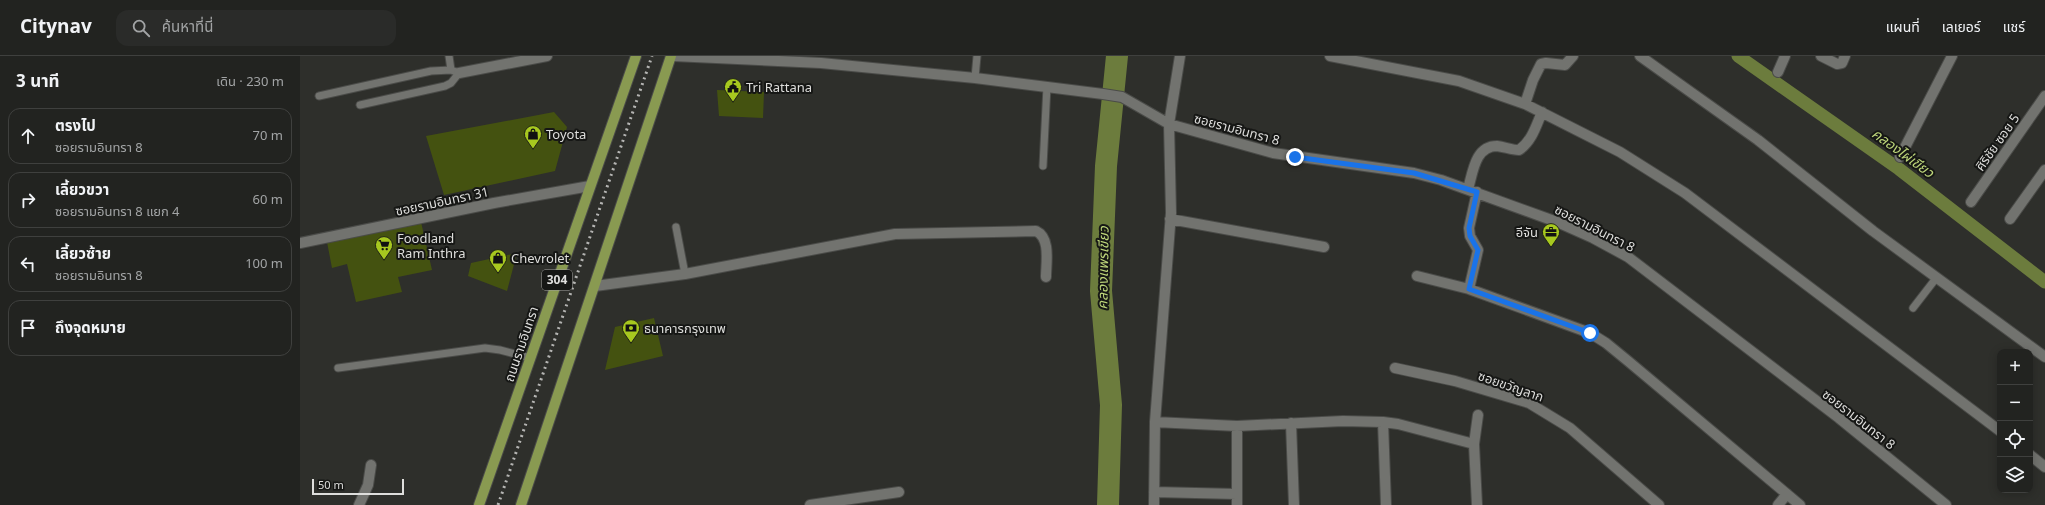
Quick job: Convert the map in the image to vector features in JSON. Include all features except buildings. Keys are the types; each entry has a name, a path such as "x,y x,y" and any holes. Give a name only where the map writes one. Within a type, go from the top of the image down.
{"main road":[{"name":"ถนนรามอินทรา","path":"479,505 636,56"},
{"path":"521,505 672,56"}],"street":[{"path":"455,72 527,58 546,56"},
{"path":"672,56 803,62 1047,86"},
{"path":"1154,505 1156,422 1170,219 1169,124 1180,56"},
{"path":"1330,56 1459,81 1525,104 1620,152 1685,193 1997,429"},
{"path":"1525,104 1533,80 1541,64 1546,63 1565,65 1573,56"},
{"path":"1640,56 1758,140 1873,231 2045,357"},
{"path":"1778,72 1785,56"},
{"path":"1821,56 1837,64 1842,63 1845,56"},
{"path":"1900,158 1952,56"},
{"name":"ซอยรามอินทรา 8","path":"1047,86 1122,97 1169,124 1273,153 1414,173 1472,190 1557,222 1628,257 1839,418 1942,504"},
{"name":"ศิริชัย ซอย 5","path":"1971,202 2044,100"},
{"path":"1469,289 1478,250 1470,236 1469,228 1472,190 1479,155 1486,148 1498,146 1519,150 1526,145 1532,136 1542,112"},
{"path":"2010,219 2045,170"},
{"name":"ซอยรามอินทรา 31","path":"300,243 590,186"},
{"path":"1170,219 1324,247"},
{"path":"595,286 685,274 895,234 1036,231 1042,234 1046,240 1046,277"},
{"path":"1417,276 1469,289 1590,333 1606,343 1800,505"},
{"name":"ซอยขวัญลาก","path":"1395,368 1455,381 1529,404 1570,428 1659,505"},
{"path":"1477,505 1474,444 1478,415"},
{"path":"1156,422 1236,426 1291,423 1383,422 1398,424 1474,444"},
{"path":"1383,422 1386,505"},
{"path":"1291,423 1294,505"},
{"path":"1236,426 1237,505"},
{"path":"2033,457 2045,466"},
{"path":"359,505 368,485 371,465"},
{"path":"810,505 899,492"},
{"path":"1154,492 1236,494"},
{"path":"1778,505 1787,494"}],"lane":[{"path":"360,105 445,86 451,83 455,72 449,56"},
{"path":"975,78 977,56"},
{"path":"320,96 431,71 455,72"},
{"path":"1043,166 1047,86"},
{"path":"676,226 685,274"},
{"path":"1913,308 1937,277"},
{"path":"338,368 485,348 500,350 531,358"}],"waterway":[{"name":"คลองแพรเขียว","path":"1108,505 1111,405 1101,291 1106,166 1117,56"},
{"name":"คลองไผ่เขียว","path":"1738,56 1899,169 2045,282"}],"railway":[{"path":"498,505 652,56"}],"place":[{"name":"Tri Rattana","path":"733,102"},
{"name":"Toyota","path":"533,149"},
{"name":"อีจัน","path":"1551,247"},
{"name":"Foodland Ram Inthra","path":"384,260"},
{"name":"Chevrolet","path":"498,273"},
{"name":"ธนาคารกรุงเทพ","path":"631,343"}],"route":[{"path":"1295,157 1414,173 1477,192 1469,228 1470,236 1478,250 1469,289 1590,333"}]}
